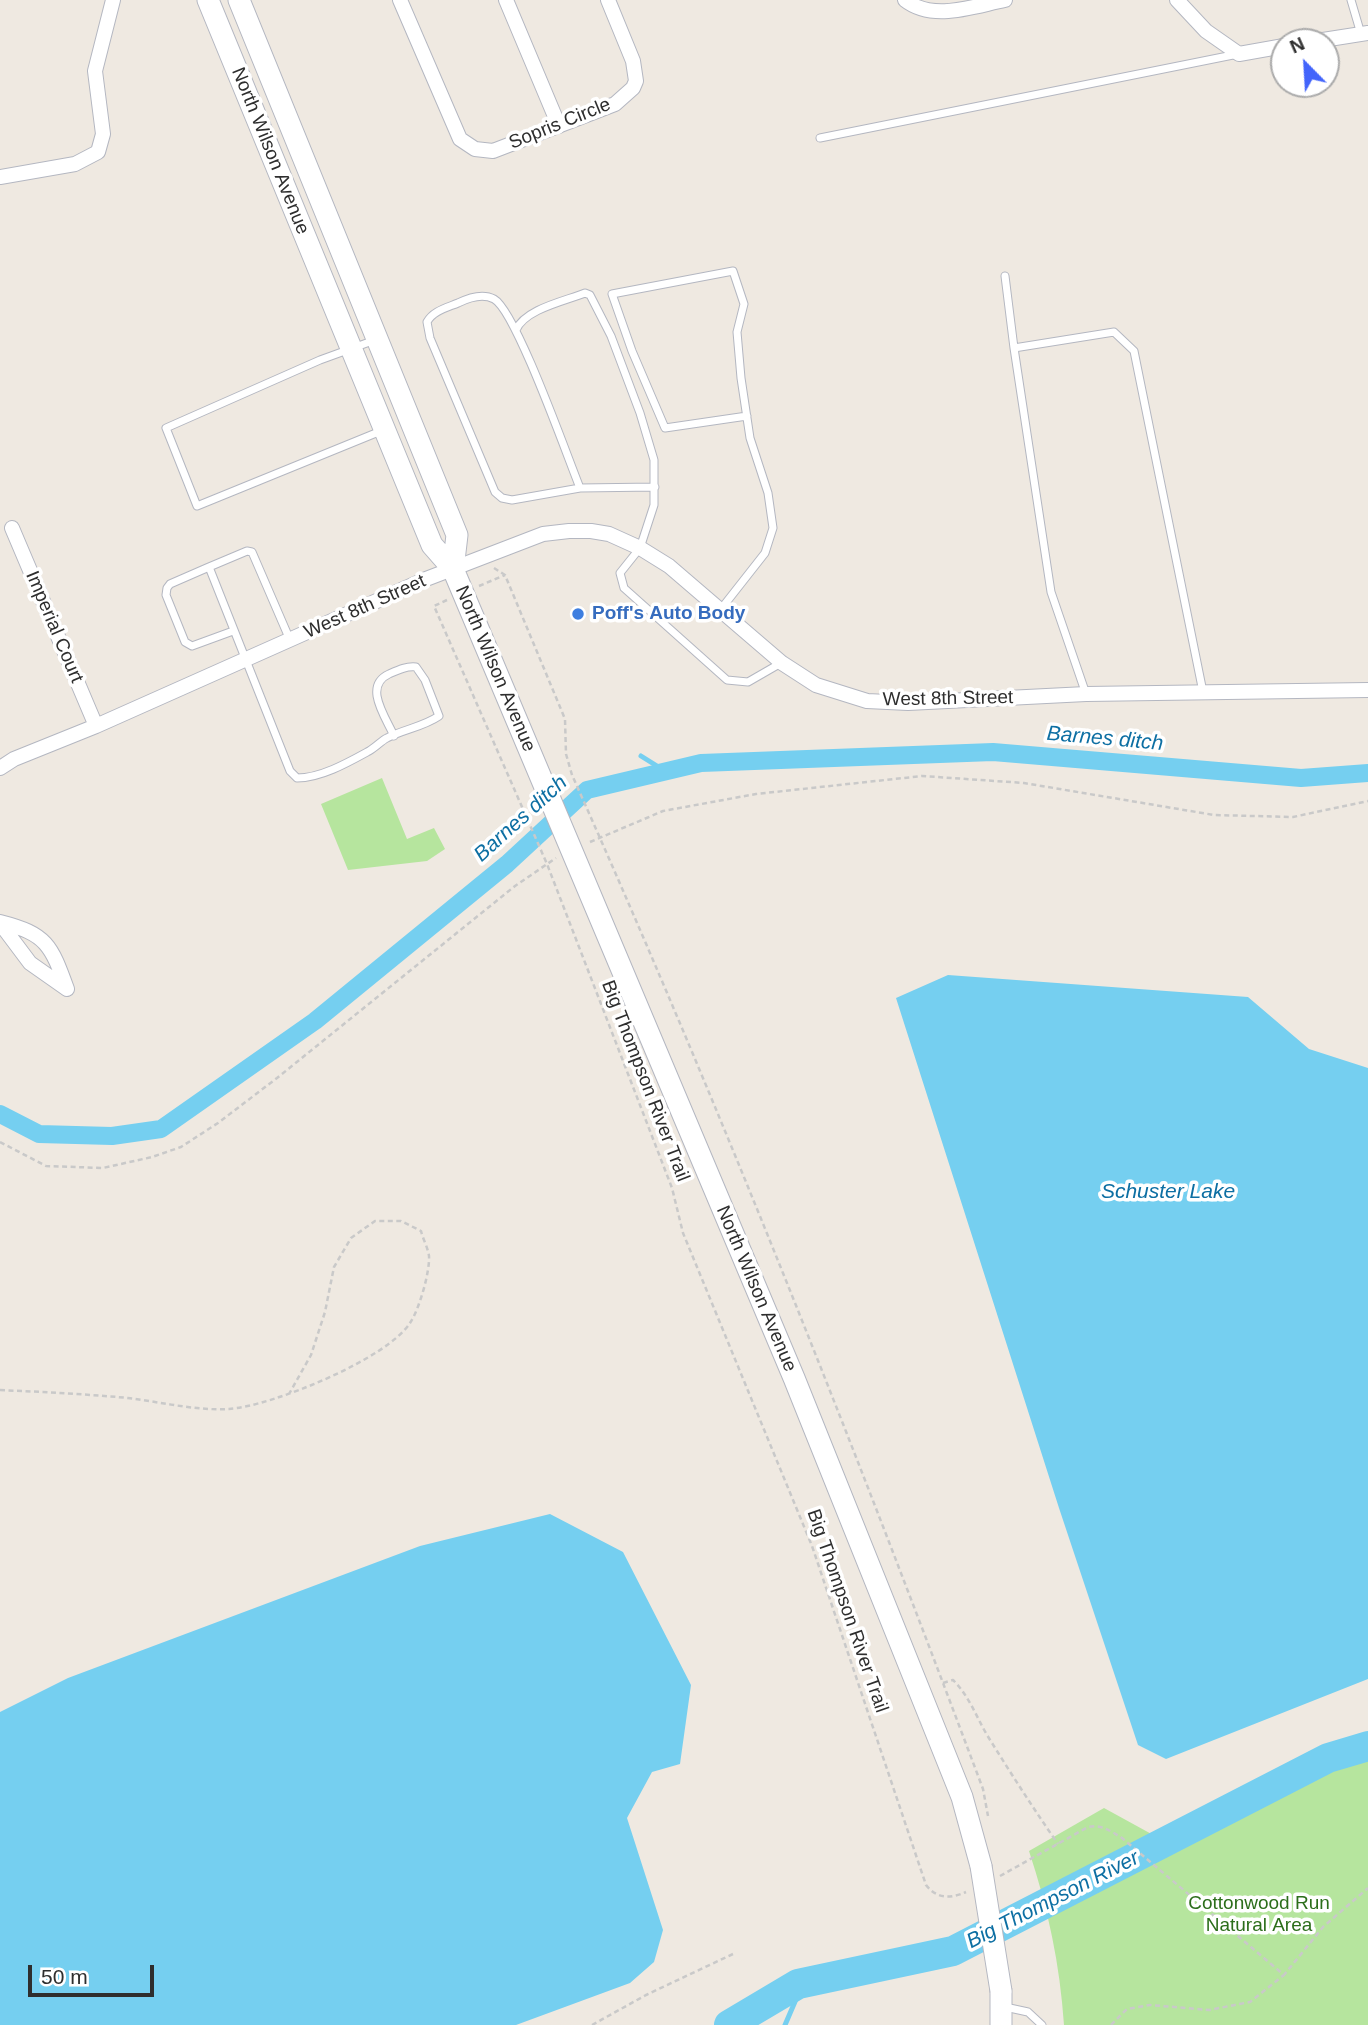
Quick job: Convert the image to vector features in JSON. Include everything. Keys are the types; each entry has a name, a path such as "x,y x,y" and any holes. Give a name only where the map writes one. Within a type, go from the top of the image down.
{"main road":[{"name":"North Wilson Avenue","path":"208,0 432,545 453,569 572,848 794,1378 962,1797 981,1866 1001,2007"},
{"name":"North Wilson Avenue","path":"239,0 457,535 453,569"}],"street":[{"path":"0,177 75,164 98,152 103,134 95,71 113,0"},
{"name":"Sopris Circle","path":"400,0 460,139 475,149 493,151 615,104 634,88 636,80 633,61 608,0"},
{"path":"506,0 559,126"},
{"path":"905,0 923,10 952,11 1005,0"},
{"path":"1177,0 1206,31 1239,54 1270,48"},
{"path":"1340,37 1365,33"},
{"name":"Imperial Court","path":"12,527 96,726"},
{"name":"West 8th Street","path":"0,768 14,759 96,726 453,569 543,534 569,531 609,534 640,548 669,566 782,663 816,685 867,701 908,703 1086,694 1368,690"},
{"path":"0,923 25,928 40,937 55,956 67,989 30,963 0,923"}],"lane":[{"path":"1351,0 1365,33"},
{"path":"820,138 1239,54"},
{"path":"721,610 765,553 772,528 768,493 750,438 737,332 744,304 733,271 612,294 632,351 665,428 747,416"},
{"path":"1005,276 1051,592 1086,694"},
{"path":"516,330 524,317 585,293 590,295 611,336 640,413 654,460 654,505 640,548 620,573 624,587 727,680 748,682 782,663"},
{"path":"580,488 516,330 500,303 487,295 467,299 436,312 427,322 430,338 495,492 502,498 512,500 580,488 655,487"},
{"path":"1014,348 1114,332 1134,351 1203,692"},
{"path":"378,340 320,360 166,428 197,506 385,430"},
{"path":"233,631 191,646 185,642 180,631 166,595 167,588 170,584 247,551 252,552 290,640"},
{"path":"209,567 290,771 297,778 320,774 370,750 386,738 394,736 427,724 439,716 425,680 416,667 404,668 386,675 378,680 376,685 376,694 394,736"},
{"path":"1001,2007 1028,2012 1042,2025"}],"path":[{"path":"485,556 491,567 505,575 565,719 566,754 572,775 677,1014 802,1322 983,1789 990,1825"},
{"path":"572,848 663,811 757,794 922,776 1024,783 1214,815 1293,817 1368,801"},
{"name":"Big Thompson River Trail","path":"520,803 547,864 672,1188 683,1233 812,1546 926,1885 933,1894 948,1898 959,1895"},
{"path":"0,1142 46,1166 103,1168 152,1157 181,1147 276,1079 432,952 547,864"},
{"path":"0,1390 126,1398 227,1409 258,1405 289,1394 321,1381 386,1346 410,1323 423,1288 429,1256 421,1231 401,1220 374,1221 351,1238 334,1267 325,1312 311,1355 289,1394"},
{"path":"943,1683 953,1680 966,1694 984,1730 1058,1844"},
{"path":"1008,1872 1088,1827 1097,1825 1122,1838 1284,1976"},
{"path":"1111,2025 1128,2009 1150,2005 1209,2010 1250,2002 1284,1976 1323,1927 1368,1888"},
{"path":"592,2025 646,1995 733,1954"}],"green space":[{"path":"382,778 407,839 434,828 445,849 427,861 348,870 321,804"},
{"name":"Cottonwood Run Natural Area","path":"1368,1741 1368,2025 1064,2025 1052,1937 1029,1851 1104,1808 1166,1842 1317,1757"}],"water":[{"name":"Schuster Lake","path":"948,975 1248,997 1309,1049 1368,1068 1368,1679 1166,1759 1138,1745 1059,1508 896,998"},
{"path":"550,1514 623,1552 691,1685 680,1764 652,1772 627,1818 663,1930 654,1962 630,1983 516,2025 0,2025 0,1712 68,1678 420,1546"}],"waterway":[{"name":"Barnes ditch","path":"0,1114 39,1134 112,1136 161,1129 315,1021 507,864 587,790 701,763 993,752 1301,778 1368,773"},
{"path":"641,756 665,771"},
{"name":"Big Thompson River","path":"729,2025 798,1984 953,1951 1328,1758 1368,1746"},
{"path":"785,2025 803,1983"}],"place":[{"name":"Poff's Auto Body","path":"578,614"}]}
